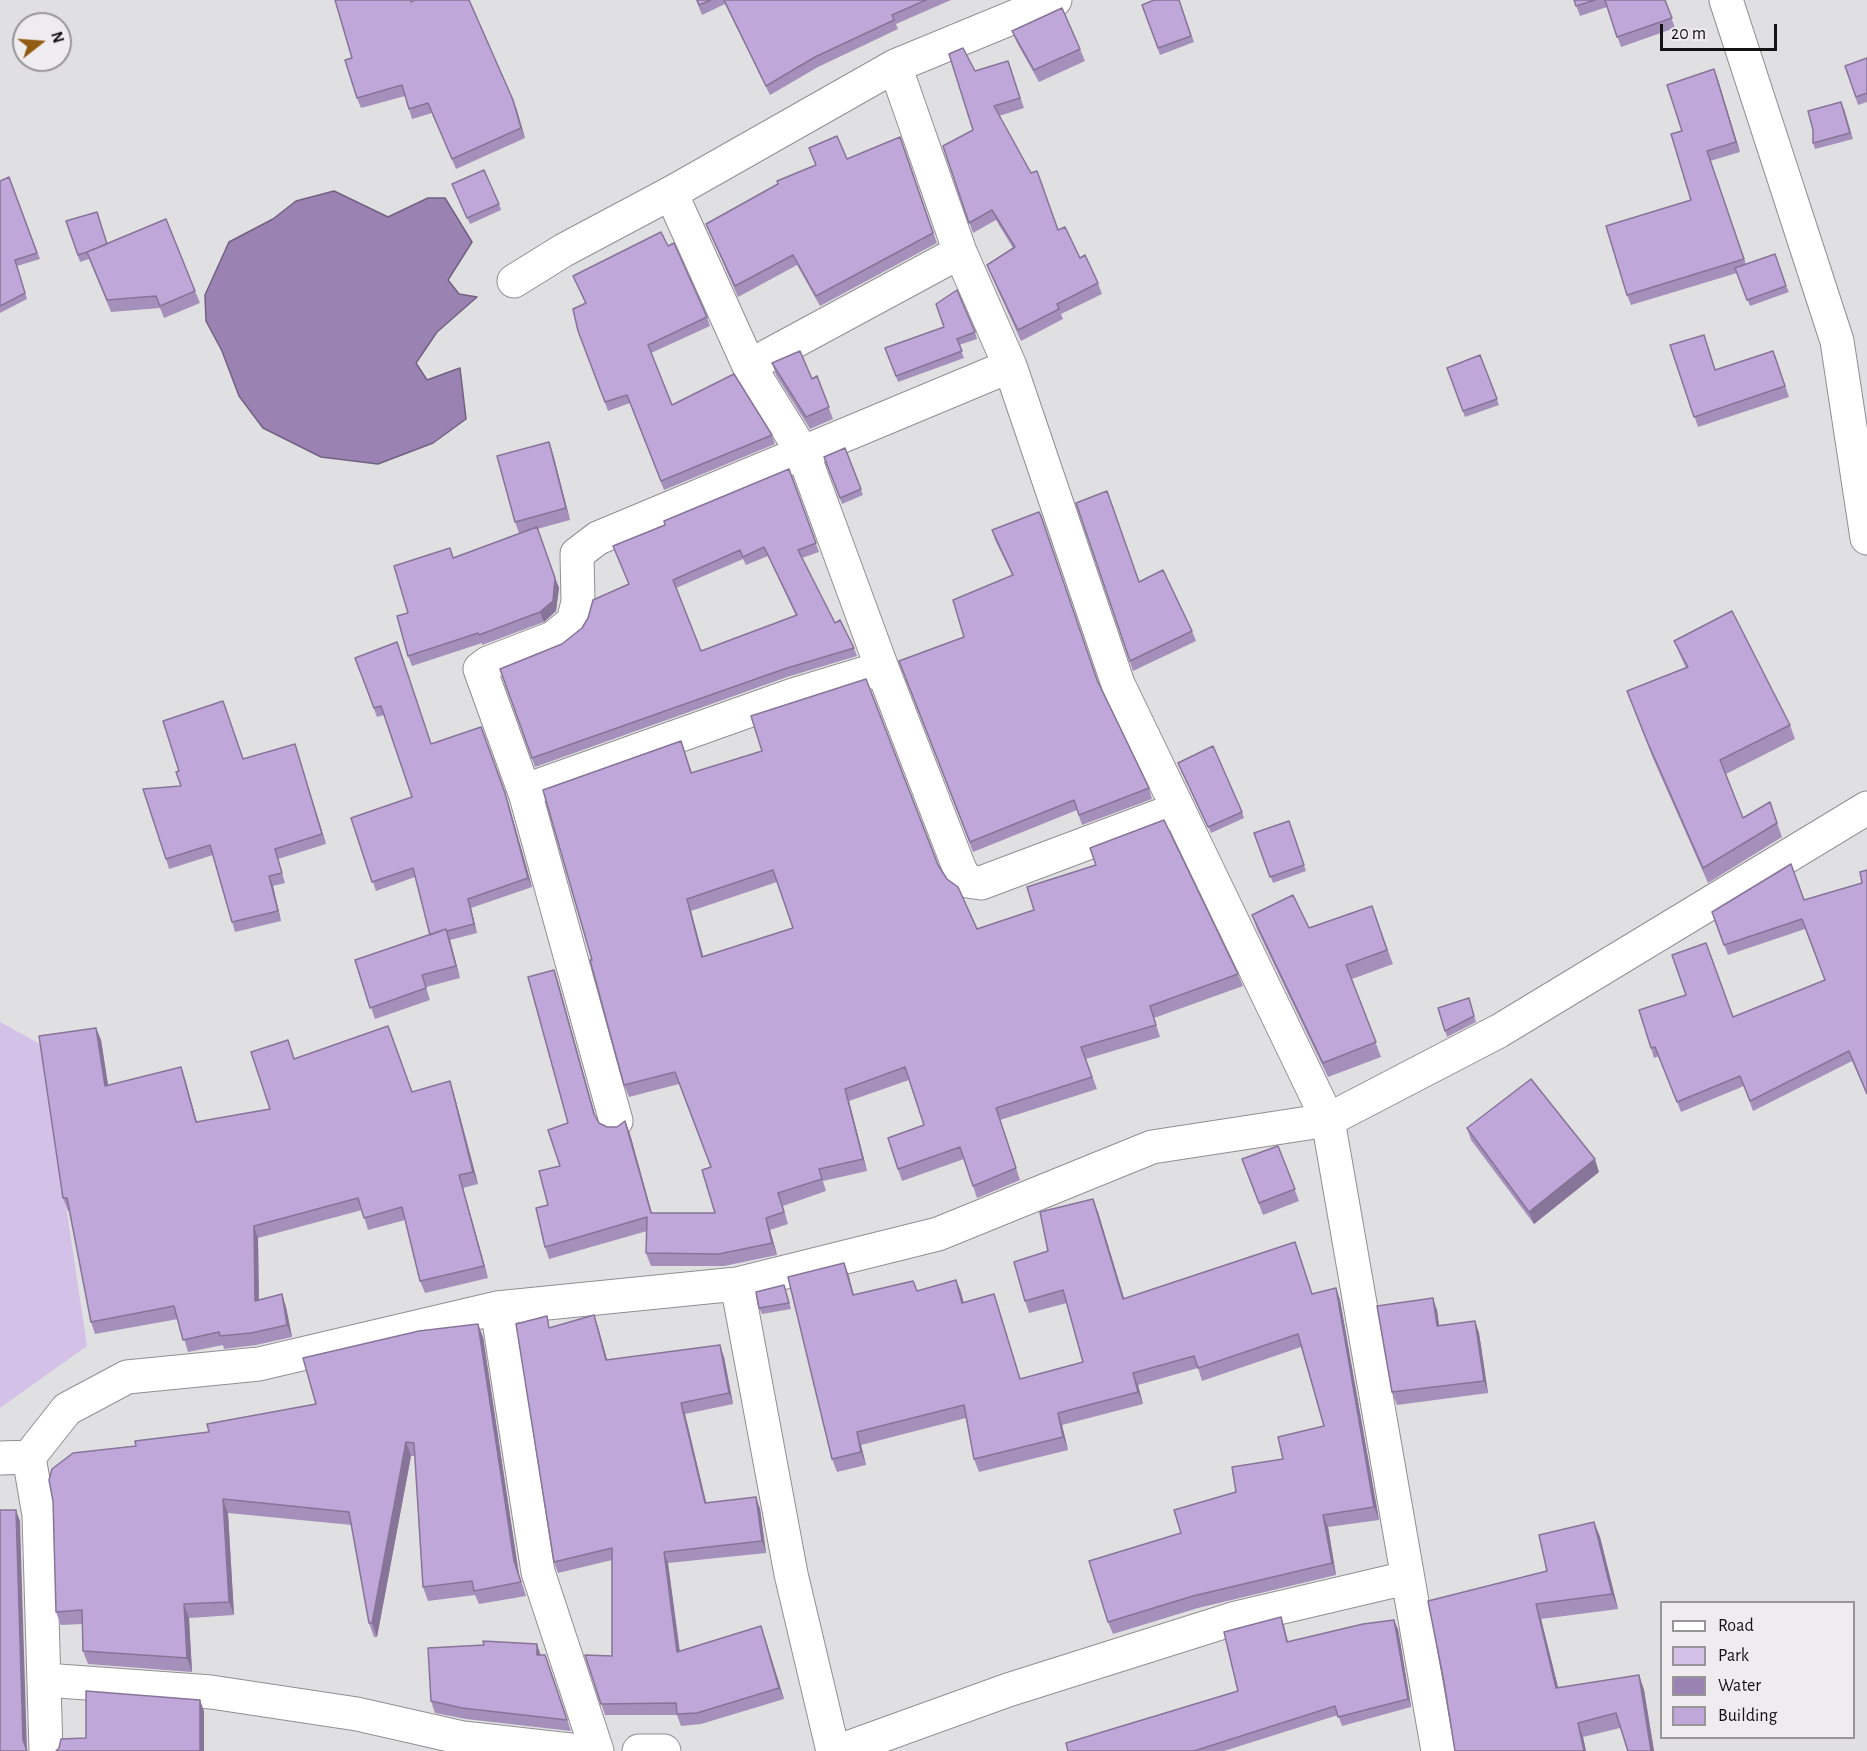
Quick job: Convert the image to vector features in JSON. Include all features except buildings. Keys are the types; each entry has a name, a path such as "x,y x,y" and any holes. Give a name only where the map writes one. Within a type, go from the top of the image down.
{"street":[{"path":"514,281 564,250 671,194 895,66 1055,0"},
{"path":"1725,0 1837,341 1867,538"},
{"path":"895,66 960,252 1010,366 1118,684 1328,1120 1406,1578 1438,1751"},
{"path":"671,194 750,366 803,453 882,668 960,870 967,880 981,883 1178,809"},
{"path":"750,366 960,252"},
{"path":"616,1121 526,796 480,669 483,665 553,638 573,622 578,602 577,554 598,538 1010,366"},
{"path":"526,796 529,789 540,784 793,695 882,668"},
{"path":"46,1751 39,1515 15,1457 67,1409 127,1377 259,1364 497,1308 737,1284 938,1234 1152,1147 1328,1120 1498,1031 1867,808"},
{"path":"737,1284 791,1574 833,1751"},
{"path":"497,1308 538,1572 597,1751"},
{"path":"839,1751 1008,1690 1236,1618 1406,1578"},
{"path":"45,1680 211,1692 357,1714 463,1738 579,1751"},
{"path":"639,1751 664,1751"}],"green space":[{"path":"0,1022 42,1045 87,1346 0,1408"}],"water":[{"path":"334,191 388,217 428,198 445,198 472,242 448,280 459,294 477,297 437,332 416,363 427,380 460,368 466,419 433,443 378,464 321,457 263,428 239,396 222,351 206,321 205,295 229,242 273,219 296,201"}]}
